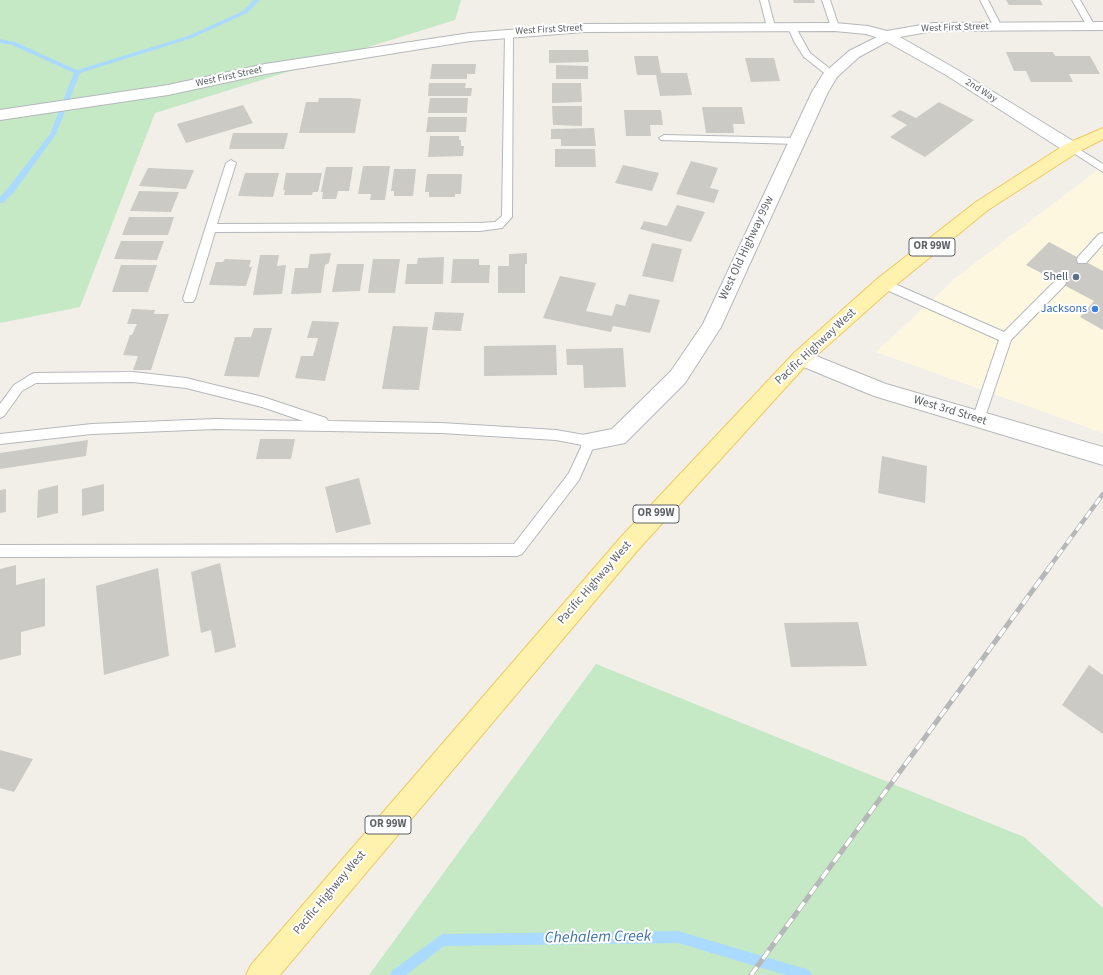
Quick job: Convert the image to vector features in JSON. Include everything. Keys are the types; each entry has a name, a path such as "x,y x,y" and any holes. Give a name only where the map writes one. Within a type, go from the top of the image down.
{"main road":[{"name":"Pacific Highway West","path":"261,975 516,674 634,538 801,358 884,284 982,206 1072,148 1103,133"}],"street":[{"name":"West First Street","path":"0,115 168,90 273,67 470,36 584,28 835,27 868,30 887,36 906,31 933,27 1097,26"},
{"name":"West Old Highway 99w","path":"590,441 618,437 678,377 711,327 820,92 832,74 854,54 887,36"},
{"name":"2nd Way","path":"887,36 951,72 1072,148"},
{"name":"West 3rd Street","path":"801,358 881,390 1103,456"}],"lane":[{"path":"764,0 771,28"},
{"path":"826,0 835,27"},
{"path":"984,0 998,26"},
{"path":"1076,0 1097,26"},
{"path":"792,28 807,55 832,74"},
{"path":"211,228 480,227 498,225 507,217 509,33"},
{"path":"664,138 797,141"},
{"path":"1072,148 1103,168"},
{"path":"189,299 231,163"},
{"path":"1082,260 1103,237"},
{"path":"978,420 1006,338 1060,282"},
{"path":"884,284 1006,338"},
{"path":"0,413 18,388 34,378 133,378 193,384 263,402 335,426"},
{"path":"0,439 92,429 215,424 441,428 556,435 590,441 574,476 517,550 0,551"}],"shaded area":[{"path":"1103,166 1103,433 876,352 958,276"}],"green space":[{"path":"0,0 461,0 455,20 155,113 80,307 0,323"},
{"path":"596,664 1024,837 1103,908 1103,975 369,975"}],"building":[{"path":"793,0 814,0 815,3 794,3"},
{"path":"1006,0 1040,0 1043,5 1009,5"},
{"path":"549,50 588,50 589,62 549,63"},
{"path":"1006,52 1053,52 1055,56 1090,56 1100,74 1069,74 1073,82 1031,82 1026,71 1014,71"},
{"path":"634,56 658,56 661,73 687,73 692,95 660,96 656,75 637,75"},
{"path":"745,58 774,58 780,81 751,82"},
{"path":"432,64 476,64 475,74 467,74 467,79 430,79"},
{"path":"556,65 588,66 588,79 556,79"},
{"path":"429,83 466,83 465,88 472,88 471,96 428,96"},
{"path":"552,83 581,83 582,102 552,103"},
{"path":"319,98 361,99 355,133 299,133 306,102 318,102"},
{"path":"430,98 468,98 467,113 428,113"},
{"path":"939,102 974,120 925,157 890,137 907,125 891,116 900,110 916,118"},
{"path":"243,105 253,123 186,143 177,124"},
{"path":"552,106 582,106 582,126 553,125"},
{"path":"702,107 742,107 745,124 733,124 734,133 706,133"},
{"path":"624,110 661,110 663,125 650,125 651,136 626,136"},
{"path":"428,117 467,117 466,132 426,132"},
{"path":"594,128 596,146 561,146 561,139 551,139 551,129"},
{"path":"233,133 288,133 284,149 229,149"},
{"path":"430,136 459,136 461,146 464,146 463,156 428,157"},
{"path":"555,149 595,149 596,167 555,167"},
{"path":"691,161 718,168 710,188 719,190 714,203 676,194"},
{"path":"623,165 659,173 652,191 615,183"},
{"path":"363,166 390,166 385,200 370,200 371,194 358,194"},
{"path":"326,167 353,167 349,191 338,191 336,199 322,199 323,192 321,192"},
{"path":"148,168 194,170 186,189 139,186"},
{"path":"394,169 416,169 413,196 394,196 394,191 391,191"},
{"path":"245,173 279,173 273,197 238,196"},
{"path":"286,173 322,173 318,192 313,192 312,195 284,195 285,190 283,190"},
{"path":"427,174 462,174 461,194 455,194 455,197 429,197 429,192 425,192"},
{"path":"139,191 179,192 171,212 130,211"},
{"path":"677,205 705,212 691,242 640,229 644,221 667,226"},
{"path":"129,217 174,217 168,235 122,235"},
{"path":"121,241 164,241 157,260 114,259"},
{"name":"Shell","path":"1049,242 1103,271 1103,330 1080,317 1094,301 1026,265"},
{"path":"652,243 682,249 673,282 642,276"},
{"path":"331,253 329,263 325,265 321,293 291,294 295,268 308,268 310,254"},
{"path":"527,253 527,264 525,264 525,293 498,293 498,266 509,266 509,254"},
{"path":"260,255 279,255 277,266 286,265 282,294 253,295"},
{"path":"444,257 443,284 405,284 407,264 417,264 418,258"},
{"path":"225,259 251,260 249,267 252,267 246,286 209,285 216,262 223,262"},
{"path":"373,259 400,259 395,293 368,293"},
{"path":"453,259 479,259 479,265 490,265 489,283 451,283"},
{"path":"337,264 364,264 360,291 332,292"},
{"path":"121,265 157,265 148,292 112,292"},
{"path":"560,276 596,283 586,311 612,316 616,304 625,306 629,294 660,300 650,333 613,326 611,332 543,318"},
{"path":"132,309 155,310 154,314 169,314 151,370 133,370 138,356 123,355 130,335 132,335 137,324 127,324"},
{"path":"435,312 464,313 461,331 432,330"},
{"path":"312,321 339,322 325,381 295,378 301,356 313,356 318,338 307,338"},
{"path":"393,326 428,327 419,390 382,389"},
{"path":"254,328 272,328 259,377 224,376 235,337 251,337"},
{"path":"556,345 557,375 484,376 484,346"},
{"path":"623,348 626,387 584,388 583,365 567,365 566,349"},
{"path":"260,439 295,439 291,459 256,459"},
{"path":"88,440 86,456 0,469 0,453"},
{"path":"882,456 927,466 925,503 878,493"},
{"path":"359,478 371,524 336,533 325,487"},
{"path":"104,484 104,511 82,516 82,489"},
{"path":"58,485 58,513 37,518 38,490"},
{"path":"6,489 6,512 0,513 0,490"},
{"path":"220,563 236,647 215,653 211,630 201,633 191,572"},
{"path":"16,565 16,585 45,578 45,626 21,632 21,655 0,660 0,569"},
{"path":"158,568 169,656 104,675 96,586"},
{"path":"858,622 867,666 791,667 784,623"},
{"path":"1089,665 1103,675 1103,734 1062,705"},
{"path":"0,750 33,759 14,792 0,788"}],"waterway":[{"path":"77,72 190,37 245,12 257,0"},
{"name":"Chehalem Creek","path":"0,41 13,43 77,72"},
{"name":"Chehalem Creek","path":"0,201 11,190 53,134 77,72"},
{"name":"Chehalem Creek","path":"396,975 442,940 678,937 806,975"}],"railway":[{"path":"1048,569 1103,494"},
{"path":"751,975 1049,568"}],"place":[{"name":"Shell","path":"1076,277"},
{"name":"Jacksons","path":"1095,309"}]}
